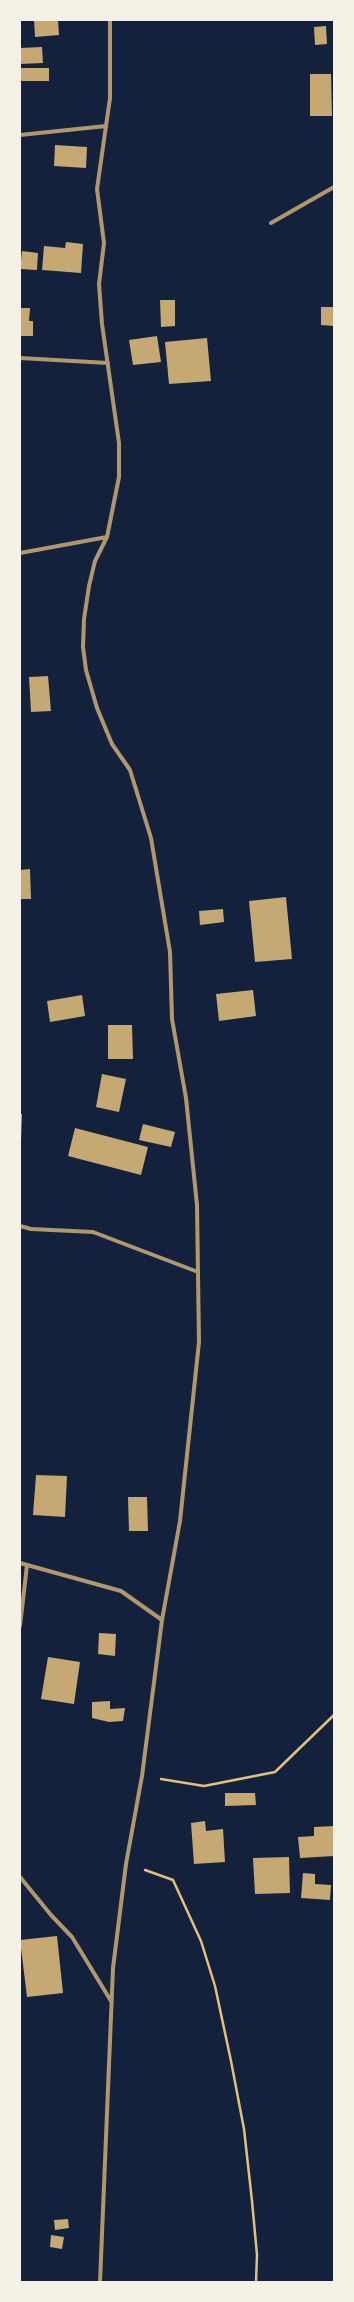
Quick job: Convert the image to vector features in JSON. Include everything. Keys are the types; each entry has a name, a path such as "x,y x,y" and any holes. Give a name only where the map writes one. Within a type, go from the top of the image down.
{"street":[{"path":"100,2282 113,1968 126,1864 142,1776 162,1620 180,1521 199,1342 197,1205 186,1098 172,1019 170,952 152,845 130,770 112,744 96,708 86,670 84,619 89,586 95,561 107,537 119,477 119,443 99,284 104,243 97,189 106,126 111,61 110,20"},
{"path":"20,135 106,126"},
{"path":"271,223 334,187"},
{"path":"20,358 108,363"},
{"path":"20,553 107,537"},
{"path":"20,1226 31,1229 93,1232 198,1272"},
{"path":"20,1563 121,1591 162,1620"},
{"path":"20,1626 27,1565"},
{"path":"20,1877 51,1915 72,1937 111,2002"}],"path":[{"path":"142,1776 204,1786 275,1772 334,1715"},
{"path":"126,1864 173,1880 204,1948 216,1986 244,2129 257,2255 256,2282"}],"building":[{"path":"34,20 58,20 59,35 35,37"},
{"path":"326,26 327,44 315,45 314,27"},
{"path":"42,47 43,63 20,64 20,48"},
{"path":"20,68 49,68 49,81 20,81"},
{"path":"310,74 331,74 332,116 310,116"},
{"path":"55,145 87,147 86,168 54,166"},
{"path":"66,242 83,244 81,273 42,270 44,246 65,248"},
{"path":"22,251 38,253 37,270 20,269"},
{"path":"160,300 175,300 175,326 161,327"},
{"path":"321,307 334,307 334,326 321,325"},
{"path":"20,308 30,308 29,321 33,321 33,336 20,336"},
{"path":"157,336 161,362 133,365 129,340"},
{"path":"207,338 211,381 169,384 165,342"},
{"path":"48,676 51,711 31,712 29,677"},
{"path":"30,869 31,899 20,899 20,870"},
{"path":"286,897 292,959 255,962 249,901"},
{"path":"223,909 224,922 200,925 199,911"},
{"path":"253,990 256,1016 219,1021 216,994"},
{"path":"82,995 85,1016 50,1022 47,1001"},
{"path":"108,1025 132,1025 133,1059 108,1059"},
{"path":"102,1074 126,1079 119,1112 96,1107"},
{"path":"20,1114 22,1114 21,1141 20,1141"},
{"path":"143,1124 175,1132 171,1147 139,1140"},
{"path":"75,1128 148,1147 141,1175 68,1156"},
{"path":"36,1475 67,1476 65,1517 33,1515"},
{"path":"128,1497 147,1497 148,1531 129,1531"},
{"path":"99,1633 116,1634 115,1656 98,1654"},
{"path":"48,1657 80,1662 74,1704 41,1699"},
{"path":"110,1701 110,1709 125,1708 123,1721 109,1722 92,1718 92,1702"},
{"path":"225,1793 255,1793 256,1805 225,1806"},
{"path":"205,1821 206,1831 223,1829 225,1862 194,1864 191,1823"},
{"path":"334,1826 334,1856 300,1858 298,1837 314,1836 314,1827"},
{"path":"289,1857 290,1893 255,1894 253,1858"},
{"path":"303,1873 315,1874 315,1884 331,1885 330,1900 301,1898"},
{"path":"57,1936 63,1993 27,1997 20,1940"},
{"path":"68,2219 69,2228 55,2230 54,2220"},
{"path":"51,2235 64,2237 62,2249 50,2247"}]}
